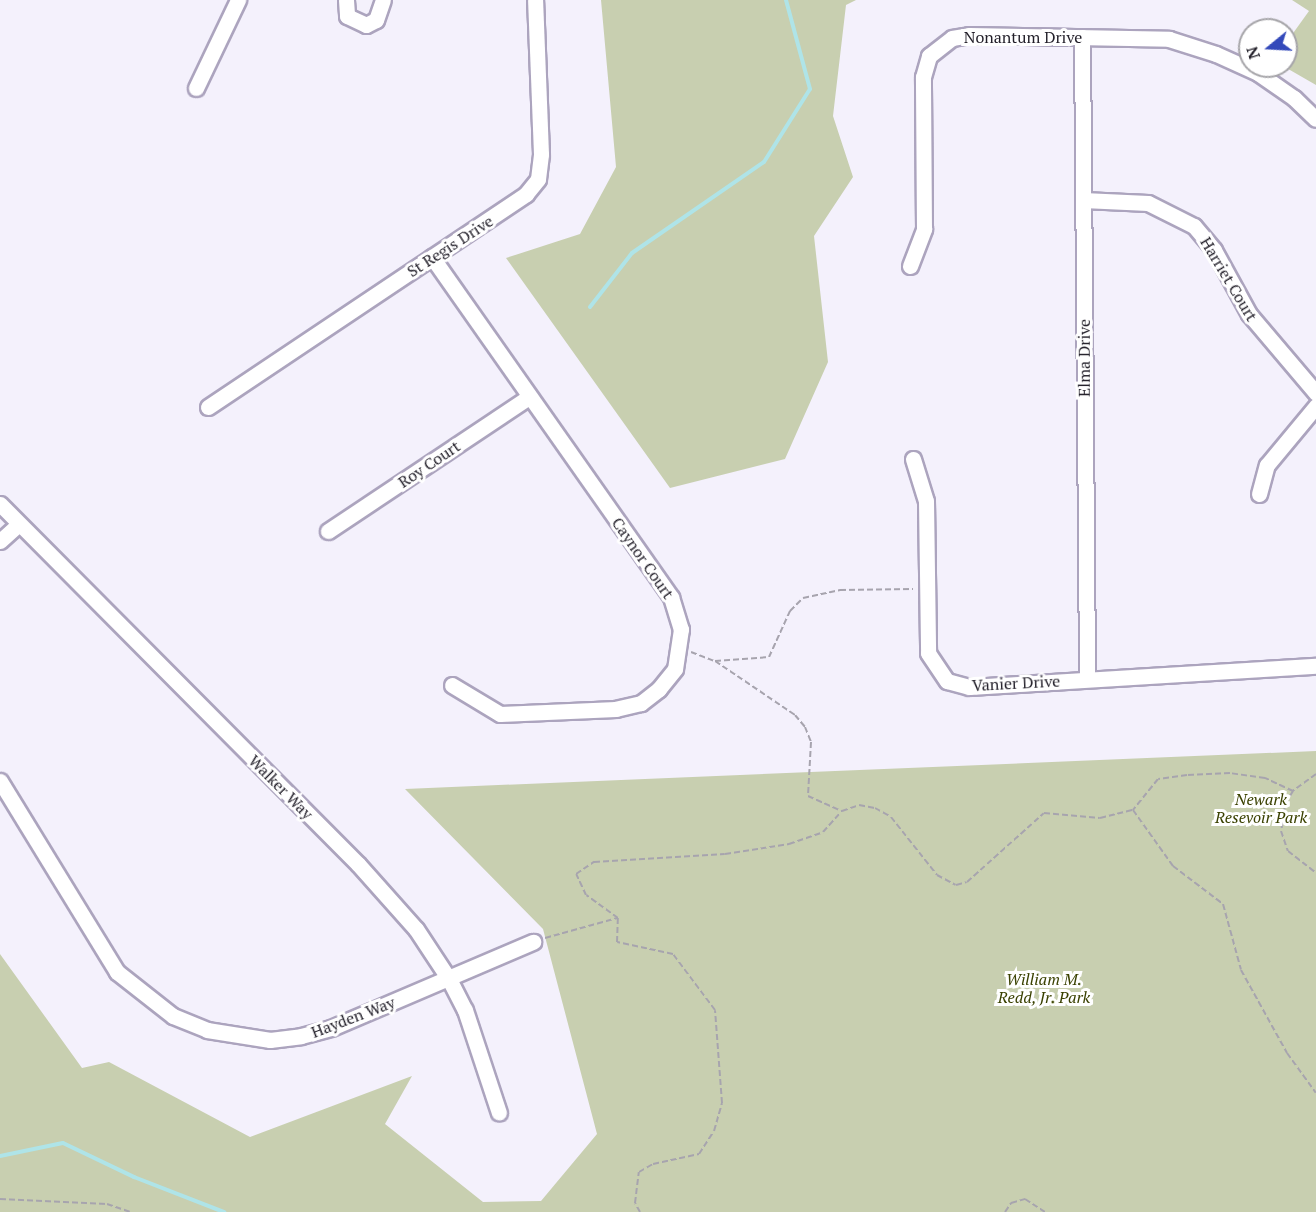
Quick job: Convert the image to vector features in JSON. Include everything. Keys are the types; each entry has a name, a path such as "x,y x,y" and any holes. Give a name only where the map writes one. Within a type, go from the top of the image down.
{"street":[{"path":"196,88 238,0"},
{"path":"346,0 347,16 355,23 366,25 376,20 383,0"},
{"name":"St Regis Drive","path":"208,407 526,194 537,179 541,154 535,0"},
{"name":"Nonantum Drive","path":"910,266 924,230 923,77 929,57 943,43 960,36 1169,39 1216,54 1276,85 1316,118"},
{"name":"Elma Drive","path":"1082,36 1087,679"},
{"name":"Harriet Court","path":"1083,200 1148,203 1167,209 1194,226 1214,250 1249,314 1316,393"},
{"name":"Caynor Court","path":"432,257 671,597 679,614 680,648 675,669 659,689 641,703 616,709 500,714 452,685"},
{"name":"Roy Court","path":"328,531 529,397"},
{"path":"1259,494 1267,465 1316,406"},
{"name":"Vanier Drive","path":"913,459 926,501 928,653 947,681 969,687 1316,666"},
{"name":"Walker Way","path":"0,504 358,864 416,928 449,978 474,1033 499,1113"},
{"path":"0,541 19,524"},
{"name":"Hayden Way","path":"0,781 117,972 173,1016 233,1037 280,1039 331,1028 533,942"}],"path":[{"path":"715,661 769,657 790,611 803,598 840,590 926,589"},
{"path":"680,648 715,661 805,726 811,742 808,796 842,811"},
{"path":"618,918 586,895 576,874 594,862 725,854 789,843 823,832 842,811 859,805 875,808 891,817 937,875 956,885 967,882 1044,813 1100,818 1133,810 1146,791 1158,779 1230,773 1264,778 1293,791"},
{"path":"1316,774 1293,791 1281,820 1283,842 1296,859 1316,873"},
{"path":"1133,810 1173,866 1223,904 1240,970 1287,1053 1316,1093"},
{"path":"533,942 618,918"},
{"path":"618,918 617,942 673,954 715,1010 722,1103 714,1131 699,1154 652,1164 639,1172 635,1203 640,1212"},
{"path":"0,1199 106,1204 130,1212"},
{"path":"1005,1212 1011,1203 1025,1199 1045,1212"}],"green space":[{"path":"601,0 856,0 846,5 833,116 853,177 814,236 828,362 785,459 670,488 506,258 580,234 616,167"},
{"path":"1292,0 1316,0 1316,85 1298,75 1298,26 1309,11"},
{"name":"William M. Redd, Jr. Park","path":"1316,751 1316,1212 0,1212 0,954 82,1068 109,1062 250,1137 412,1076 385,1124 483,1202 541,1201 597,1134 543,929 405,789"}],"waterway":[{"path":"590,307 632,253 764,162 810,89 786,0"},
{"path":"0,1156 63,1143 134,1177 224,1212"}],"park label":[{"name":"Newark Resevoir Park","path":"1261,808"}]}
